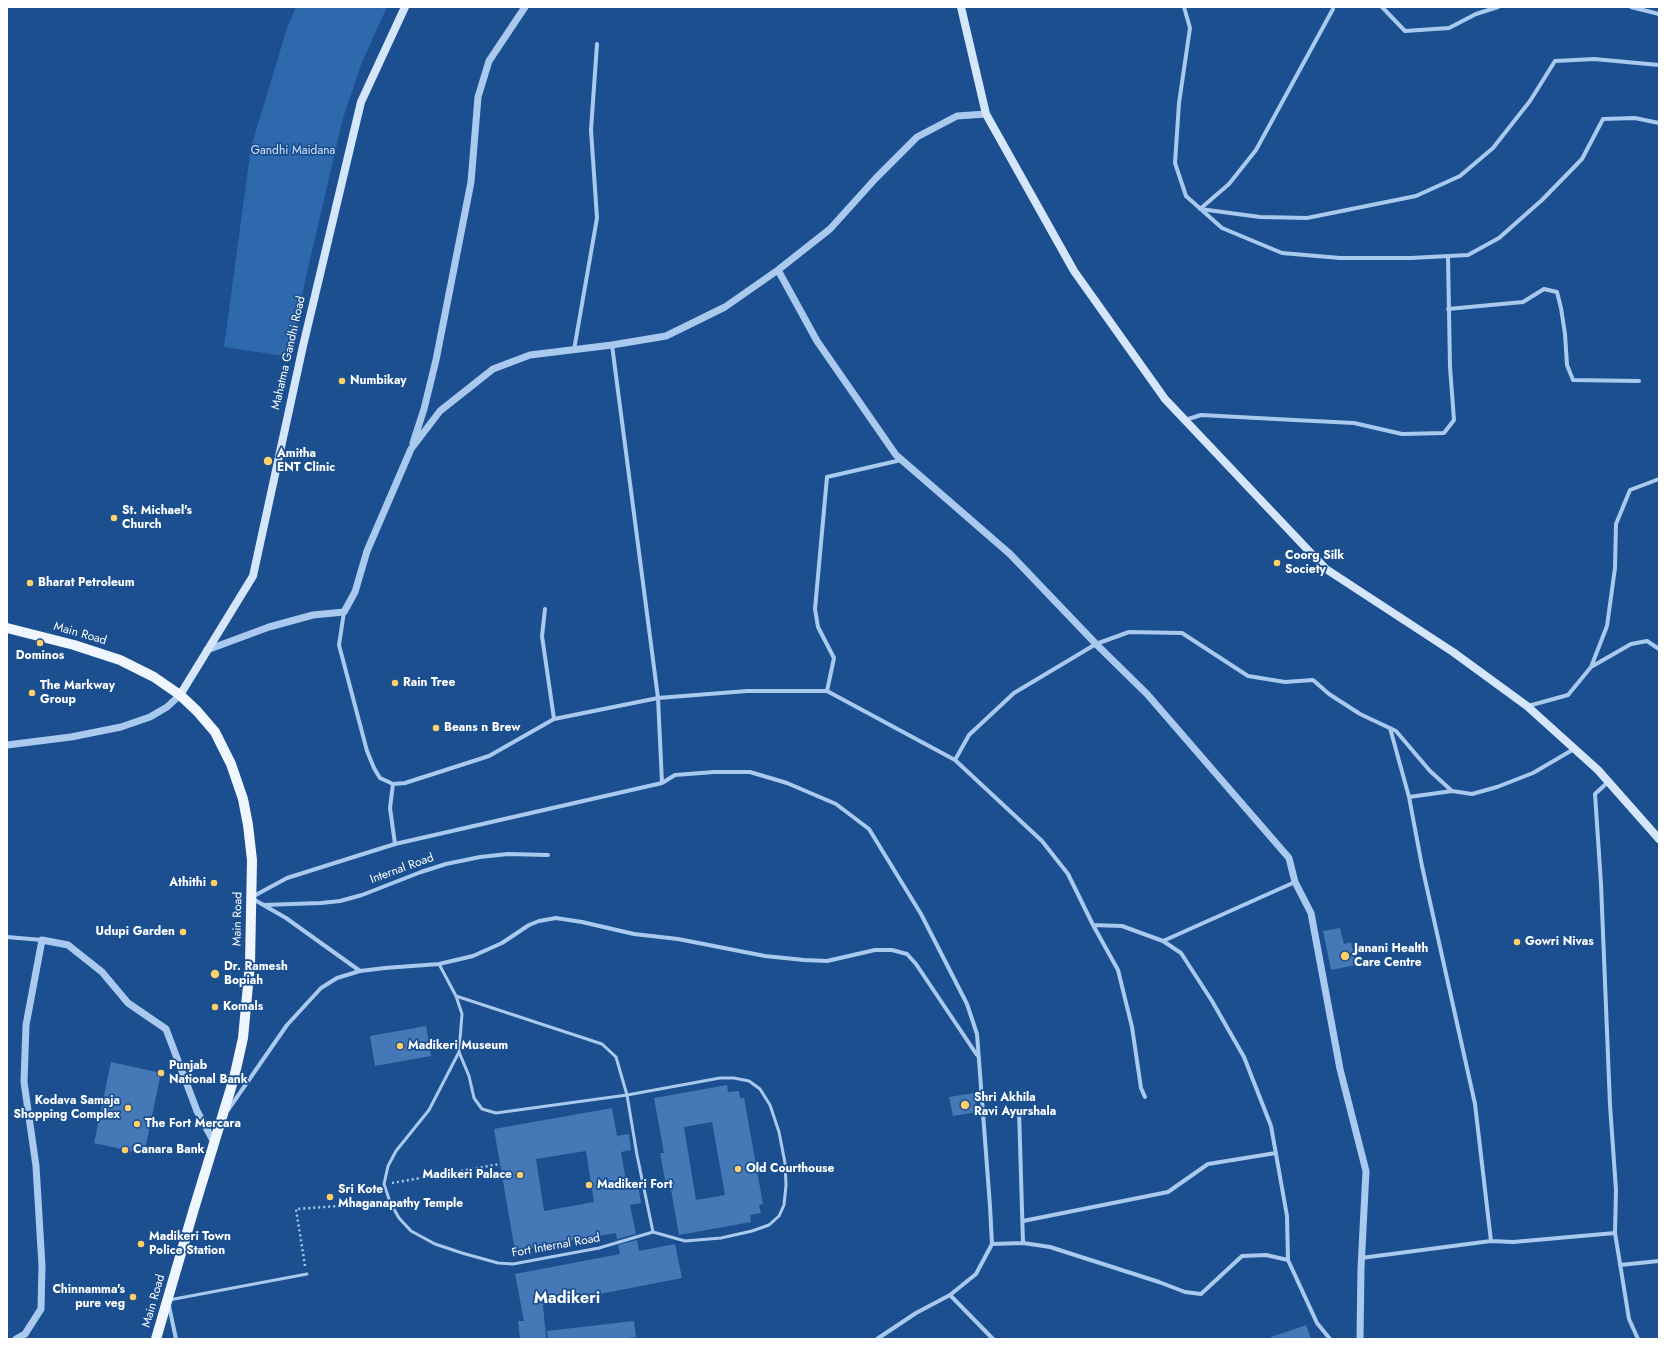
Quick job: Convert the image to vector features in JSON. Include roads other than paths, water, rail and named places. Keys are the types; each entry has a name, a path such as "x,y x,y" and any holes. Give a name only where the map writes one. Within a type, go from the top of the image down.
{"main road":[{"name":"Mahatma Gandhi Road","path":"180,695 253,576 302,346 361,102 406,7"},
{"path":"961,7 986,114 1074,271 1165,399 1326,569 1453,652 1527,706 1608,782 1659,839"},
{"name":"Main Road","path":"7,628 74,645 120,660 154,676 180,695 197,711 215,732 231,764 242,799 248,825 252,860 250,964 243,1038 234,1078 156,1339"}],"street":[{"path":"525,7 489,61 478,97 471,182 434,367 424,409 411,449 368,551 355,592 344,612 339,645 367,751 374,768 380,778 393,784 405,783 489,756 554,719 658,698 747,691 828,691 955,760 1042,841 1068,874 1093,925 1118,970 1132,1027 1141,1088 1145,1097"},
{"path":"1184,7 1190,28 1179,104 1175,163 1186,196 1222,228 1282,253 1340,258 1411,258 1468,255 1499,238 1542,200 1582,159 1603,119 1635,118 1659,123"},
{"path":"1382,7 1405,31 1449,28 1476,14 1498,7"},
{"path":"1631,7 1659,14"},
{"path":"1200,209 1228,184 1256,150 1333,9"},
{"path":"574,350 597,218 591,130 597,44"},
{"path":"1200,209 1260,217 1308,218 1416,196 1460,176 1493,148 1530,100 1555,61 1594,59 1659,65"},
{"path":"411,449 440,411 493,369 530,355 612,345 666,336 725,307 778,270 830,229 876,178 917,137 957,116 986,114"},
{"path":"1185,420 1201,416 1354,423 1402,434 1444,433 1454,420 1448,309 1448,256"},
{"path":"778,270 818,342 901,460 1010,554 1096,644 1147,694 1289,858 1296,882 1311,913 1340,1069 1366,1171 1361,1258 1360,1339"},
{"path":"1448,309 1523,302 1544,289 1557,292 1565,334 1567,365 1573,380 1597,382 1638,382"},
{"path":"612,345 658,698 662,783"},
{"path":"828,691 834,658 818,627 815,609 827,477 901,460"},
{"path":"1527,706 1568,695 1591,667 1607,626 1615,568 1616,524 1630,490 1659,479"},
{"path":"545,609 542,636 554,719"},
{"path":"207,650 269,627 313,615 344,612"},
{"path":"955,760 969,735 1014,693 1096,644 1129,632 1182,633 1248,676 1285,682 1313,680 1329,694 1360,714 1396,731 1430,771 1452,790"},
{"path":"1591,667 1631,644 1647,641 1659,649"},
{"path":"7,745 71,737 121,727 150,717 167,707 180,695"},
{"path":"1390,728 1409,797 1422,866 1475,1104 1491,1241"},
{"path":"1409,797 1452,790 1472,794 1533,774 1574,749"},
{"path":"251,898 287,878 395,844 662,783 675,775 714,772 750,772 787,783 836,804 869,829 921,914 968,1004 977,1034 992,1244 976,1274 950,1295 916,1313 877,1339"},
{"path":"1608,782 1595,794 1595,801 1601,884 1610,1105 1616,1190 1615,1233 1629,1320 1638,1339"},
{"path":"393,784 390,808 395,844"},
{"name":"Internal Road","path":"263,905 340,901 362,895 446,864 480,857 508,854 548,855"},
{"path":"1163,941 1296,882"},
{"path":"251,898 286,918 360,971"},
{"path":"221,1120 258,1064 287,1025 307,1001 321,988 337,978 360,971 439,964 473,956 502,943 529,925 539,921 556,918 575,920 634,934 678,939 766,956 804,960 827,961 874,950 892,950 907,954 916,964 978,1057"},
{"path":"1093,925 1122,926 1163,941 1180,952 1212,1001 1244,1057 1271,1126 1287,1216 1288,1260 1317,1322 1330,1339"},
{"path":"7,937 42,940 68,945 102,972 128,1003 166,1029 197,1112 214,1142"},
{"path":"16,1339 25,1334 41,1309 42,1266 36,1166 24,1082 26,1025 42,940"},
{"path":"1019,1110 1023,1243"},
{"path":"1023,1221 1168,1192 1208,1164 1276,1152"},
{"path":"1361,1258 1491,1241 1513,1242 1615,1233"},
{"path":"992,1244 1023,1243 1050,1247 1159,1282 1185,1292 1201,1294 1242,1256 1266,1255 1288,1260"},
{"path":"1620,1264 1659,1261"},
{"path":"950,1295 993,1339"},
{"path":"168,1300 176,1339"}],"lane":[{"path":"439,964 456,996 462,1014 459,1052 474,1098 482,1109 496,1113 627,1096 720,1078 734,1078 749,1081 760,1089 770,1105 779,1132 785,1163 786,1185 784,1205 779,1216 769,1225 752,1231 703,1240 685,1241 653,1232 637,1155 627,1096 616,1057 602,1044 456,996"},
{"name":"Fort Internal Road","path":"459,1052 429,1110 396,1151 388,1166 384,1184 390,1202 398,1218 411,1231 435,1244 498,1263 513,1264 592,1250 653,1232"},
{"path":"168,1300 307,1274"}],"place":[{"name":"Numbikay","path":"342,381"},
{"name":"Amitha ENT Clinic","path":"268,461"},
{"name":"St. Michael's Church","path":"114,518"},
{"name":"Coorg Silk Society","path":"1277,563"},
{"name":"Bharat Petroleum","path":"30,583"},
{"name":"Dominos","path":"40,643"},
{"name":"Rain Tree","path":"395,683"},
{"name":"The Markway Group","path":"32,693"},
{"name":"Beans n Brew","path":"436,728"},
{"name":"Athithi","path":"214,883"},
{"name":"Udupi Garden","path":"183,932"},
{"name":"Gowri Nivas","path":"1517,942"},
{"name":"Janani Health Care Centre","path":"1345,956"},
{"name":"Dr. Ramesh Bopiah","path":"215,974"},
{"name":"Komals","path":"215,1007"},
{"name":"Madikeri Museum","path":"400,1046"},
{"name":"Punjab National Bank","path":"161,1073"},
{"name":"Shri Akhila Ravi Ayurshala","path":"965,1105"},
{"name":"Kodava Samaja Shopping Complex","path":"128,1108"},
{"name":"The Fort Mercara","path":"137,1124"},
{"name":"Canara Bank","path":"125,1150"},
{"name":"Old Courthouse","path":"738,1169"},
{"name":"Madikeri Palace","path":"520,1175"},
{"name":"Madikeri Fort","path":"589,1185"},
{"name":"Sri Kote Mhaganapathy Temple","path":"330,1197"},
{"name":"Madikeri Town Police Station","path":"141,1244"},
{"name":"Chinnamma's pure veg","path":"133,1297"}],"district":[{"name":"Madikeri","path":"567,1299"}],"park label":[{"name":"Gandhi Maidana","path":"293,151"}]}
